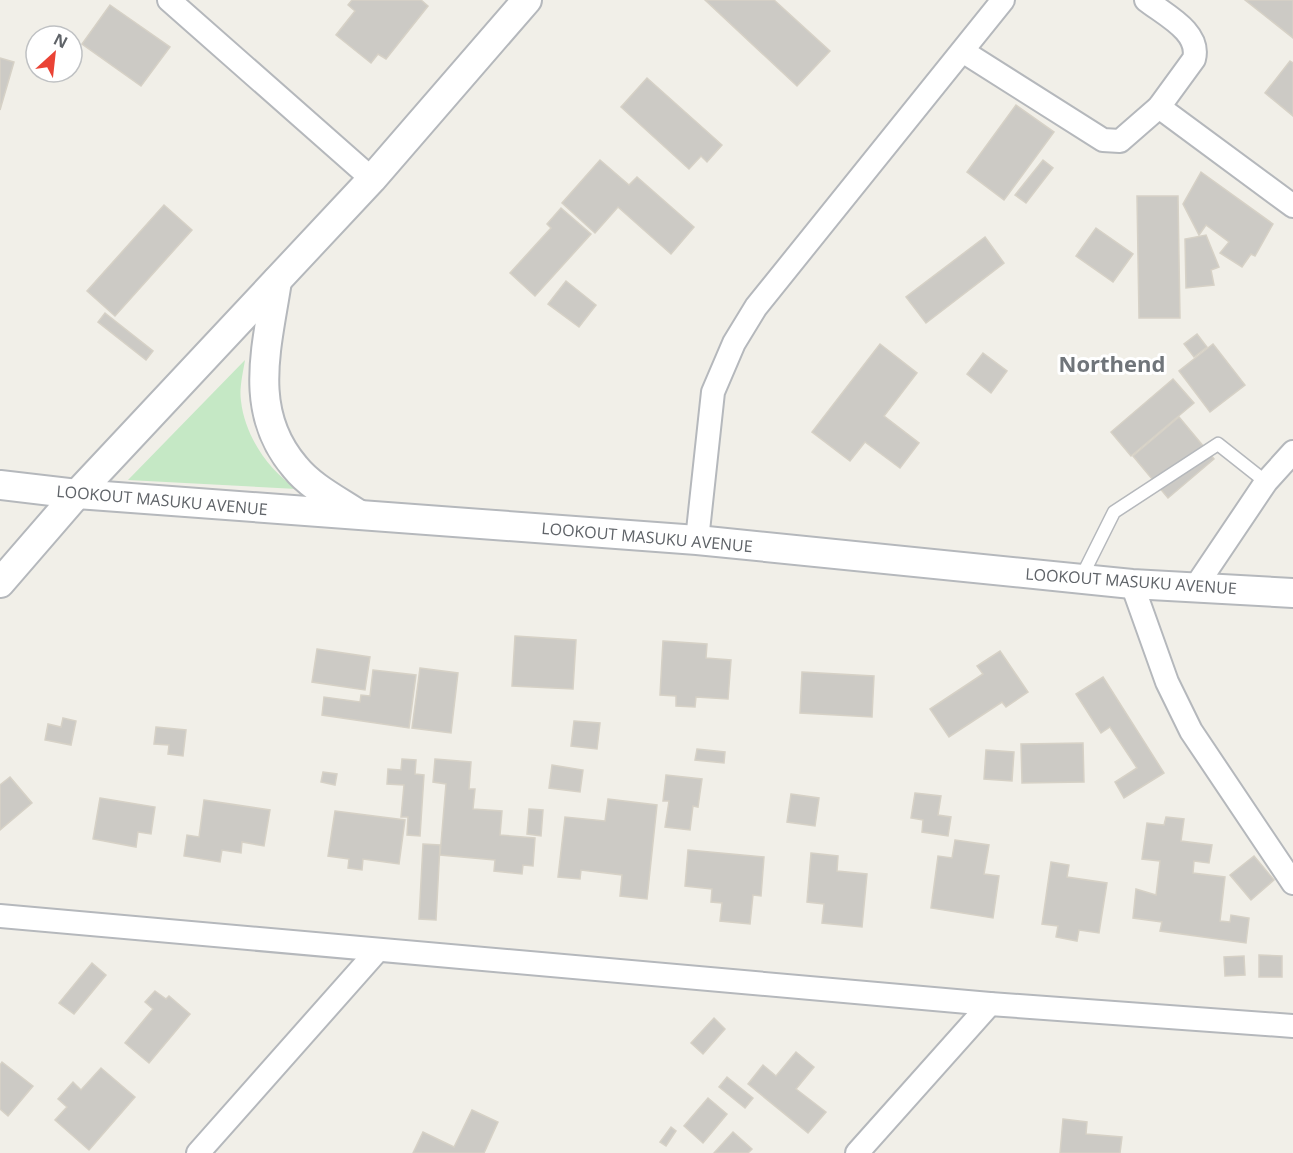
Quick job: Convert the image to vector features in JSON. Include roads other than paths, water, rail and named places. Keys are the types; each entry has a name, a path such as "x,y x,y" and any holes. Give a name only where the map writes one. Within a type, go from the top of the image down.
{"street":[{"path":"169,0 372,179"},
{"path":"0,583 77,494 372,179 527,0"},
{"path":"697,540 713,392 734,343 756,307 1003,0"},
{"path":"964,51 1103,140 1120,141 1160,107 1194,59 1197,50 1190,35 1146,0"},
{"path":"1160,107 1293,206"},
{"path":"276,281 265,361 266,411 273,435 296,468 319,488 360,515"},
{"path":"1196,586 1266,482 1293,452"},
{"name":"LOOKOUT MASUKU AVENUE","path":"0,485 77,494 697,540 1132,584 1293,593"},
{"path":"1132,584 1167,682 1191,731 1293,882"},
{"path":"0,916 990,1004 1293,1026"},
{"path":"198,1153 378,950"},
{"path":"857,1153 990,1004"}],"lane":[{"path":"1081,578 1114,512 1218,444 1266,482"}],"district":[{"name":"Northend","path":"1112,364"}]}
